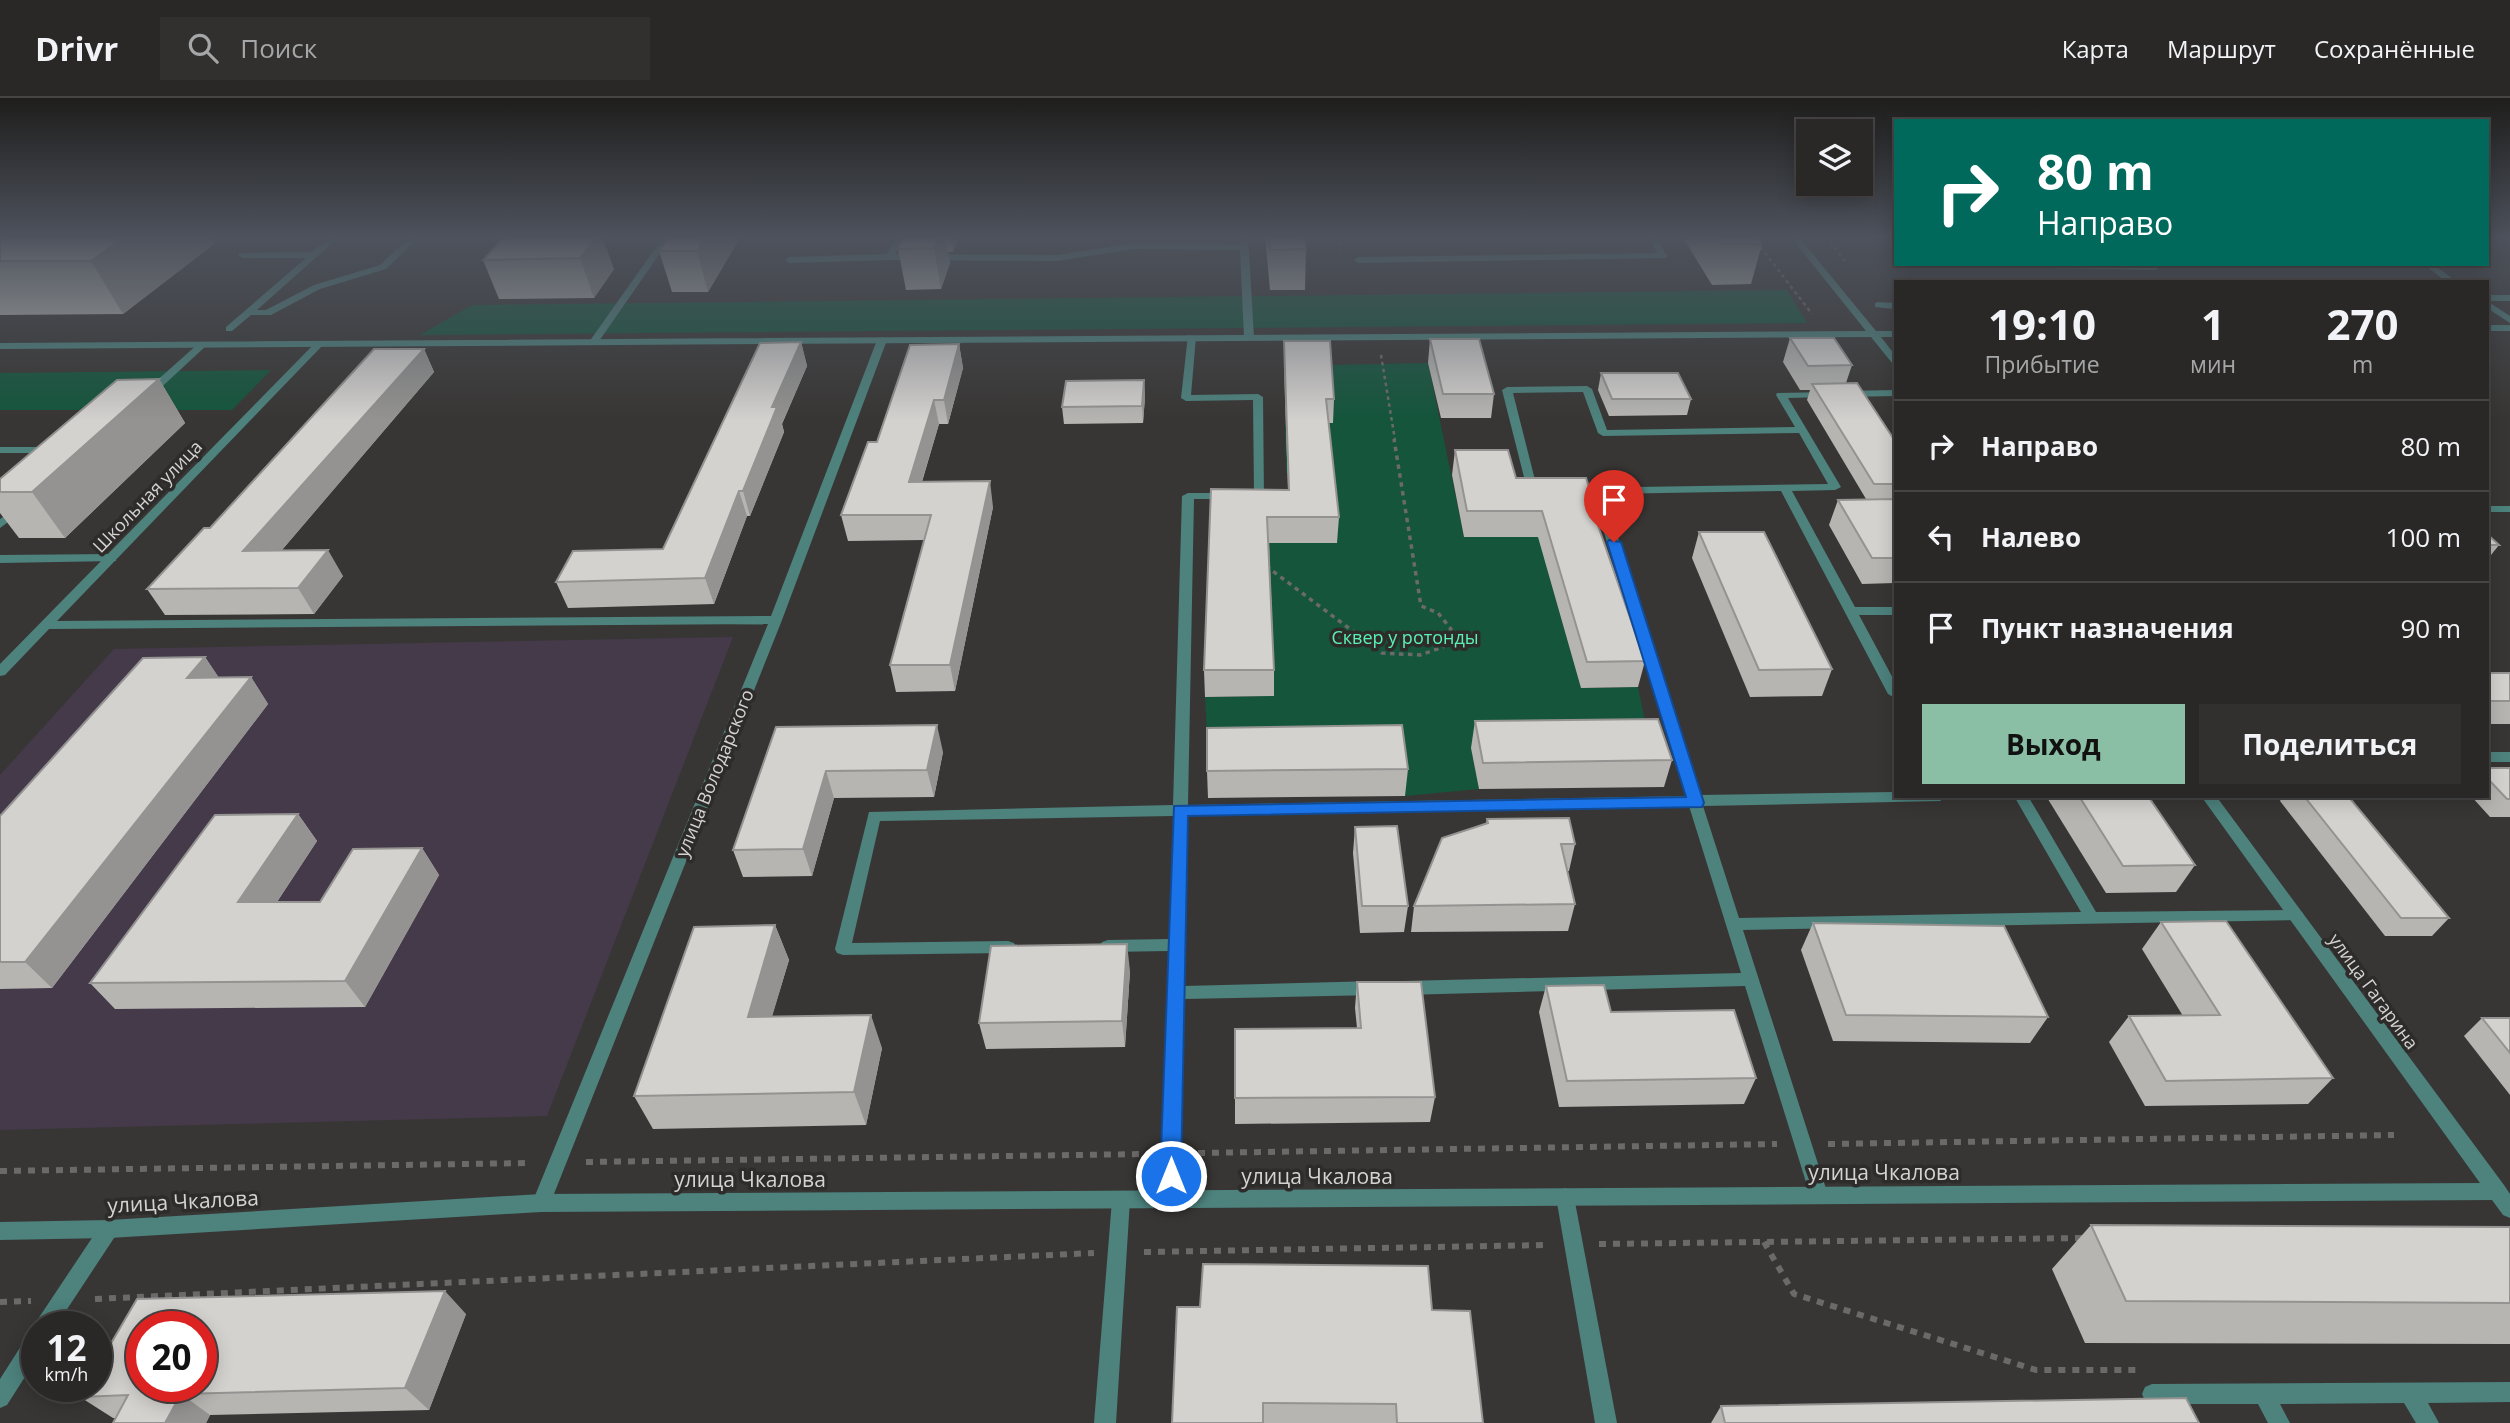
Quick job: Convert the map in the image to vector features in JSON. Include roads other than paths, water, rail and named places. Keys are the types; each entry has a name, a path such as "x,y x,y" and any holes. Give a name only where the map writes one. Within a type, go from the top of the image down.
{"street":[{"path":"229,329 265,298"},
{"path":"248,313 268,313 296,298"},
{"path":"594,342 625,298"},
{"path":"1248,298 1249,337"},
{"path":"1844,298 1894,360"},
{"path":"2489,298 2510,298"},
{"path":"1878,305 1894,306"},
{"path":"2489,305 2510,320"},
{"path":"2489,328 2510,328"},
{"path":"0,346 1894,334"},
{"path":"1171,1199 1188,496 1260,496 1258,397 1186,398 1191,337"},
{"name":"улица Володарского","path":"541,1203 776,620 882,340"},
{"name":"Школьная улица","path":"0,672 319,344"},
{"path":"135,405 202,345"},
{"path":"1802,430 1603,432 1587,389 1507,390 1532,491 1835,487 1782,395 1894,393"},
{"path":"0,450 61,450"},
{"path":"1785,488 1894,692"},
{"path":"1598,491 1819,1195"},
{"path":"0,525 28,500"},
{"path":"2489,509 2510,509"},
{"path":"0,559 112,558"},
{"path":"1851,611 1894,611"},
{"path":"47,625 776,620"},
{"path":"2489,757 2510,757"},
{"path":"1023,947 843,949 874,816 1894,797"},
{"path":"2022,798 2092,918"},
{"name":"улица Гагарина","path":"2209,798 2504,1191 2510,1209"},
{"path":"1734,924 2296,916"},
{"path":"1093,946 1176,945"},
{"path":"1174,993 1751,979"},
{"name":"улица Чкалова","path":"0,1231 109,1229 541,1203 2504,1191"},
{"path":"1565,1197 1606,1423"},
{"path":"1105,1423 1121,1200"},
{"path":"54,1311 109,1229"},
{"path":"0,1398 21,1365"},
{"path":"2409,1392 2428,1423"},
{"path":"2152,1394 2510,1392"},
{"path":"2264,1394 2279,1423"}],"park label":[{"name":"Сквер у ротонды","path":"1405,637"}]}
